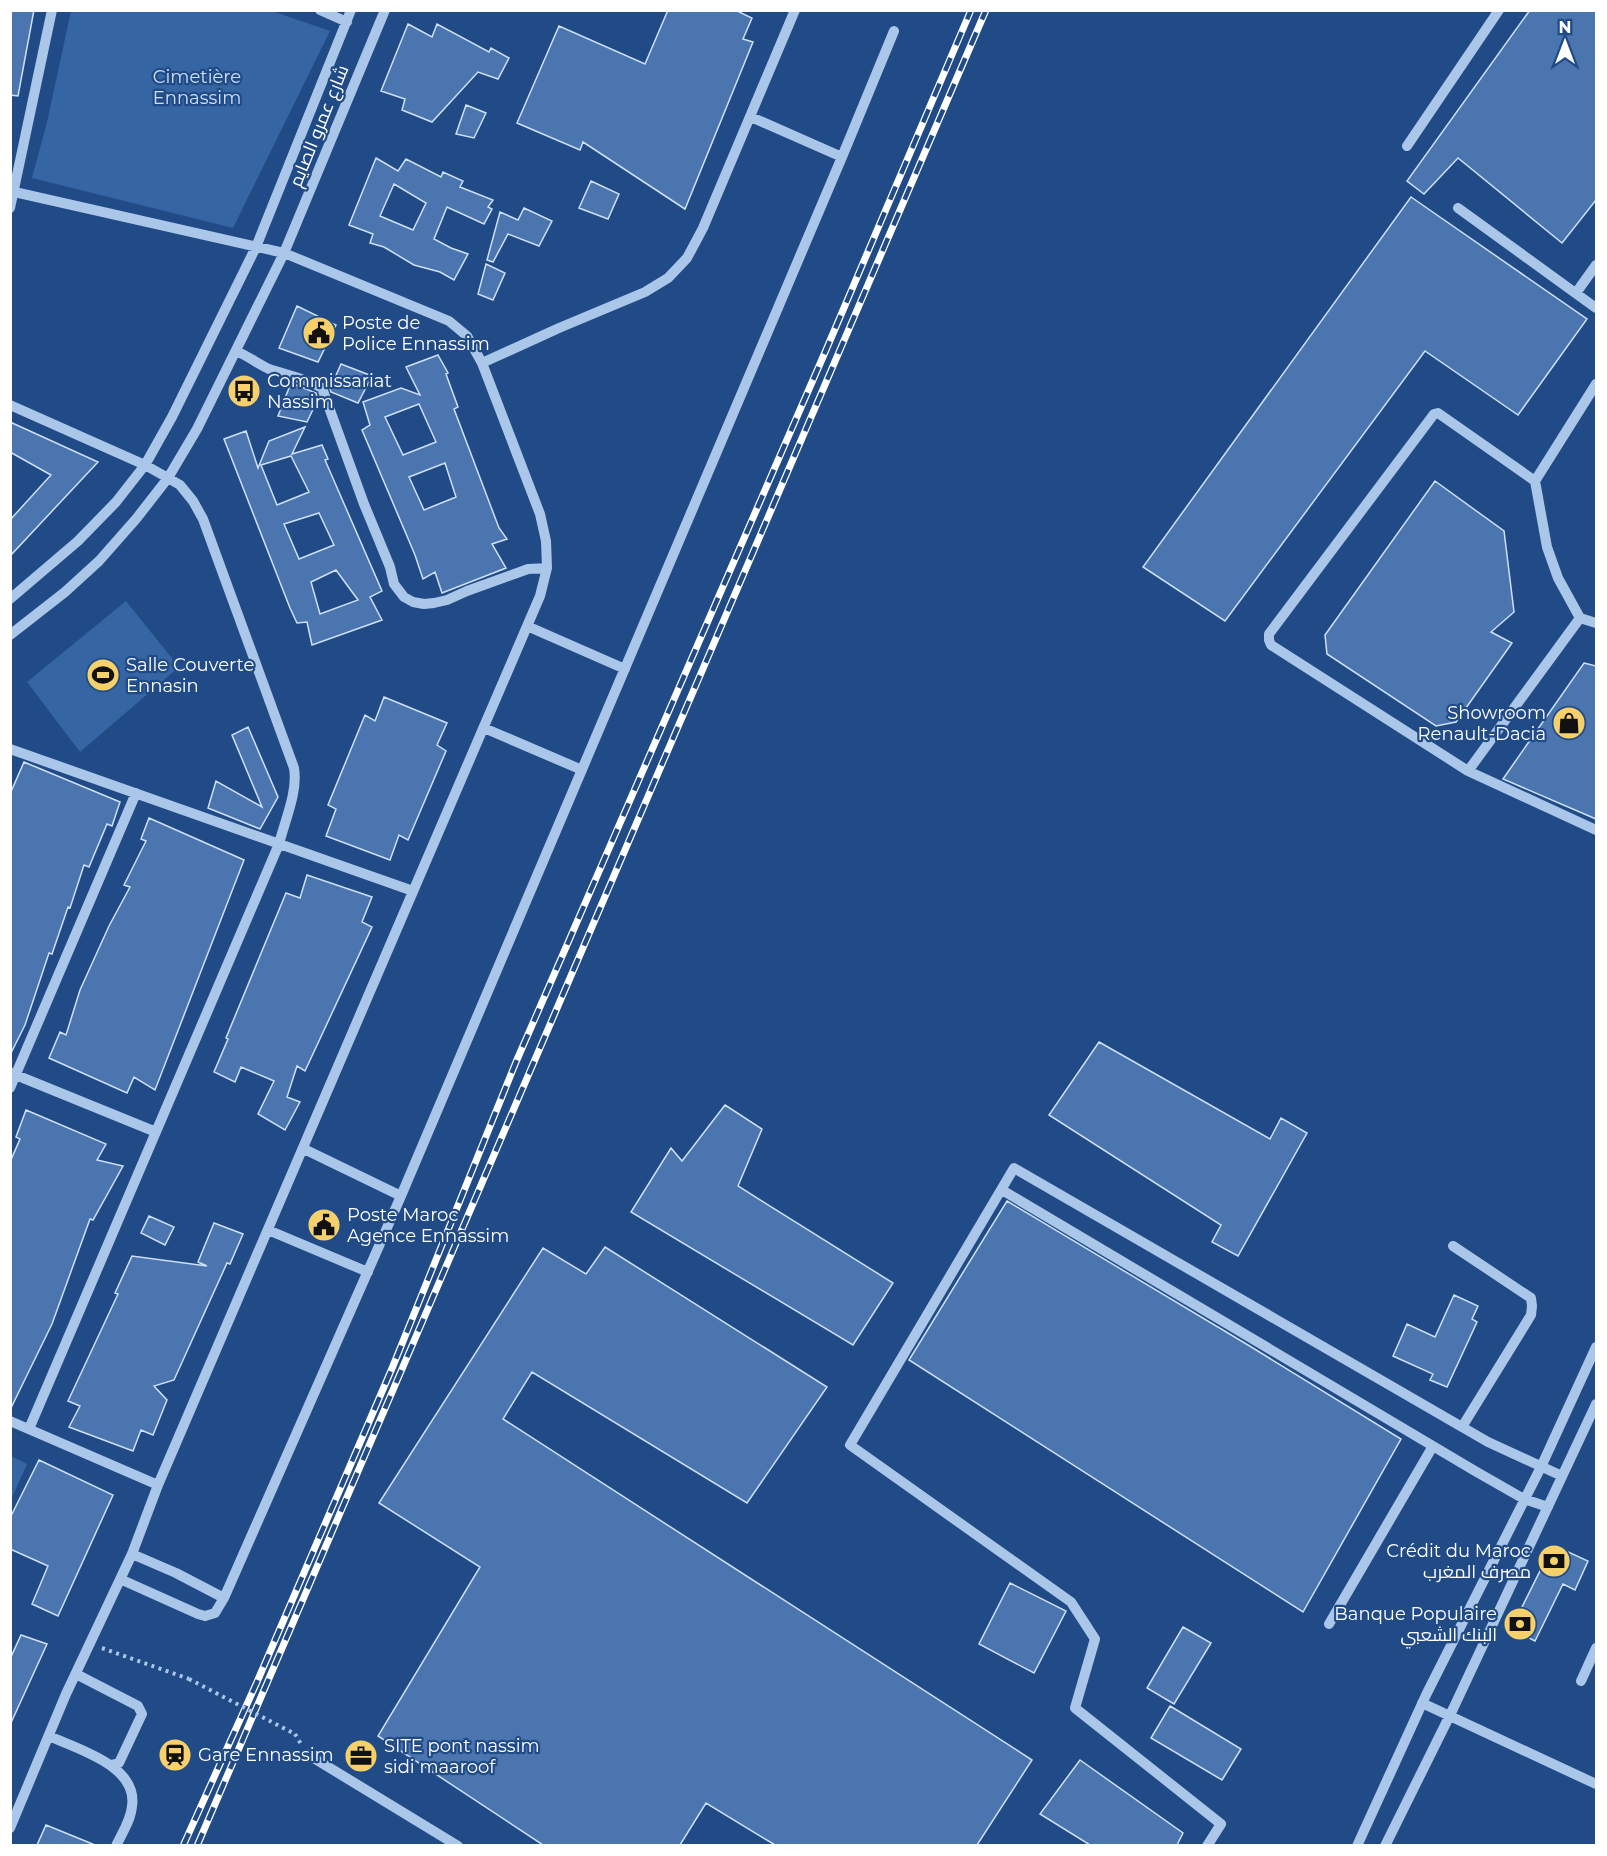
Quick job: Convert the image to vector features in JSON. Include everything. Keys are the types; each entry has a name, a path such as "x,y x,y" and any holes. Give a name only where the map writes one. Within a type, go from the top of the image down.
{"street":[{"path":"10,208 52,10"},
{"path":"320,10 347,22"},
{"name":"شارع عمرو الصايم","path":"10,599 78,541 117,502 145,465 172,417 256,247 351,10"},
{"name":"شارع عمرو الصايم","path":"10,635 65,592 99,561 168,478 197,429 284,253 385,10"},
{"path":"482,363 645,292 668,278 687,258 703,228 795,10"},
{"path":"1407,146 1499,10"},
{"path":"120,1579 206,1616 214,1613 224,1598 401,1196 894,31"},
{"path":"751,117 842,157"},
{"path":"10,1828 15,1804 49,1736 132,1554 158,1485 540,596 547,568 546,541 540,514 482,363 467,336 449,321 284,253 13,192"},
{"path":"1458,208 1596,308"},
{"path":"1576,293 1596,266"},
{"path":"236,351 250,356 266,368 300,378 322,388 364,504 390,567 394,584 404,597 413,602 434,603 528,568 547,568"},
{"path":"1596,384 1535,481 1547,547 1558,578 1580,618 1596,623"},
{"path":"10,405 145,465 180,485 193,501 202,519 296,777 279,844 29,1429"},
{"path":"1535,481 1436,413 1269,634 1269,640 1271,645 1468,771 1596,830"},
{"path":"1468,771 1580,618"},
{"path":"527,626 625,669"},
{"path":"484,728 582,770"},
{"path":"10,749 413,891"},
{"path":"10,1088 13,1074 136,793"},
{"path":"13,1074 156,1132"},
{"path":"304,1149 401,1196"},
{"path":"1207,1845 1221,1824 1075,1708 1095,1639 1071,1602 850,1445 1014,1168 1488,1442 1562,1476"},
{"path":"1002,1190 1433,1446 1524,1498 1548,1507"},
{"path":"268,1230 368,1272"},
{"path":"1453,1246 1531,1298 1532,1306 1531,1315 1462,1427"},
{"path":"1356,1845 1422,1703 1541,1467 1596,1347"},
{"path":"1385,1845 1450,1716 1596,1404"},
{"path":"10,1421 158,1485"},
{"path":"1329,1624 1433,1446"},
{"path":"132,1554 176,1573 224,1598"},
{"path":"1581,1681 1596,1648"},
{"path":"76,1674 141,1709 142,1714 119,1763 111,1765"},
{"path":"1422,1703 1596,1784"},
{"path":"49,1736 111,1765 124,1777 131,1788 133,1804 131,1814 116,1845"},
{"path":"307,1754 439,1841 458,1845"}],"path":[{"path":"90,1644 189,1679 296,1734"}],"green space":[{"name":"Cimetière Ennassim","path":"71,11 272,11 330,31 233,228 32,178 47,122"},
{"name":"Salle Couverte Ennasin","path":"126,601 179,667 80,752 27,682"},
{"path":"11,1456 27,1464 11,1500"}],"building":[{"path":"10,10 34,10 18,96 10,95"},
{"path":"668,10 735,10 752,18 743,39 753,42 685,209 583,142 580,150 517,123 559,26 645,64"},
{"path":"1530,10 1596,10 1596,200 1562,243 1458,158 1424,194 1407,181"},
{"path":"408,24 432,37 437,24 489,52 491,48 509,58 498,79 478,72 432,122 402,110 405,99 381,91"},
{"path":"466,105 486,113 474,138 456,134"},
{"path":"376,158 398,171 406,159 441,177 443,172 463,181 460,187 493,200 488,207 492,209 484,224 447,207 434,239 468,254 454,280 440,272 414,265 384,247 370,243 373,234 349,225","holes":["394,184 426,203 413,230 380,216"]},
{"path":"591,181 619,194 608,219 579,208"},
{"path":"1411,197 1587,319 1518,415 1425,351 1225,621 1143,567"},
{"path":"524,208 552,221 539,246 508,234 493,262 487,260 500,212 518,220"},
{"path":"486,264 505,273 493,300 478,294"},
{"name":"Poste de Police Ennassim","path":"297,306 336,325 318,362 279,348"},
{"path":"438,355 448,373 446,374 458,407 454,409 499,528 507,539 492,544 506,568 442,593 435,572 423,579 362,430 370,425 363,402 401,388 420,395 406,367","holes":["419,404 436,442 403,455 385,417","445,463 456,497 424,510 409,477"]},
{"path":"341,364 372,376 358,403 331,392 330,389"},
{"path":"291,383 316,393 318,399 307,422 278,416"},
{"path":"10,422 98,462 10,556 10,520 51,475 10,452"},
{"path":"305,427 292,454 322,445 328,459 325,460 382,591 370,597 382,620 312,645 307,622 297,623 224,439 246,431 258,468 269,441","holes":["291,456 309,492 277,505 261,465","319,513 334,545 299,559 284,524","336,570 358,600 320,614 311,582"]},
{"path":"1435,481 1504,531 1514,612 1491,632 1512,643 1456,722 1436,726 1327,654 1325,635"},
{"name":"Showroom Renault-Dacia","path":"1584,663 1596,666 1596,819 1503,779"},
{"path":"384,697 447,723 437,745 446,751 408,840 399,835 390,860 326,836 336,809 328,805 365,715 375,721"},
{"path":"248,727 278,797 260,829 208,808 216,781 262,807 232,735"},
{"path":"24,762 120,802 112,826 107,824 89,867 84,865 52,954 49,953 25,1025 10,1055 10,794"},
{"path":"149,818 244,860 155,1090 134,1077 127,1093 49,1058 60,1032 66,1035 80,990 109,926 130,887 124,885 146,841 141,839"},
{"path":"307,875 372,897 362,922 372,927 305,1071 297,1066 287,1097 300,1102 285,1130 258,1114 274,1081 241,1067 235,1082 214,1072 286,893 300,898"},
{"path":"1099,1042 1270,1139 1281,1118 1307,1133 1238,1256 1212,1242 1221,1225 1049,1115"},
{"path":"725,1105 762,1129 738,1186 893,1283 853,1345 631,1212 671,1148 682,1161"},
{"path":"26,1110 106,1144 97,1160 123,1166 93,1220 90,1219 52,1324 10,1410 10,1162 20,1139 16,1137"},
{"path":"1007,1201 1401,1439 1303,1612 909,1360"},
{"path":"149,1216 174,1227 165,1245 141,1233"},
{"path":"214,1223 243,1234 230,1264 227,1263 174,1380 154,1386 167,1400 153,1435 141,1430 133,1451 69,1427 80,1406 68,1401 118,1294 115,1293 132,1256 207,1266 198,1262"},
{"path":"605,1247 827,1387 747,1503 532,1372 503,1419 1032,1760 977,1845 775,1845 706,1803 680,1845 543,1845 378,1736 480,1567 379,1503 543,1248 586,1274"},
{"path":"1454,1295 1478,1306 1472,1319 1477,1322 1447,1387 1430,1380 1433,1374 1393,1356 1407,1324 1435,1337"},
{"path":"39,1460 113,1495 58,1616 32,1604 48,1566 10,1549 10,1518"},
{"path":"1553,1545 1588,1561 1575,1590 1563,1584 1535,1641 1511,1629"},
{"path":"1010,1583 1066,1611 1034,1673 979,1644"},
{"path":"1183,1627 1211,1643 1174,1704 1147,1688"},
{"path":"21,1635 47,1644 10,1725 10,1659"},
{"path":"1170,1706 1241,1749 1222,1780 1151,1738"},
{"path":"1080,1760 1183,1833 1177,1845 1090,1845 1040,1814"},
{"path":"46,1825 95,1845 37,1845"}],"railway":[{"path":"183,1846 257,1682 393,1366 516,1062 826,350 971,10"},
{"path":"197,1846 986,10"}],"place":[{"name":"Poste de Police Ennassim","path":"319,333"},
{"name":"Commissariat Nassim","path":"244,391"},
{"name":"Salle Couverte Ennasin","path":"103,675"},
{"name":"Showroom Renault-Dacia","path":"1569,723"},
{"name":"Poste Maroc Agence Ennassim","path":"324,1225"},
{"name":"Crédit du Maroc مصرف المغرب","path":"1554,1561"},
{"name":"Banque Populaire البنك الشعبي","path":"1520,1624"},
{"name":"Gare Ennassim","path":"175,1755"},
{"name":"SITE pont nassim sidi maaroof","path":"361,1756"}]}
